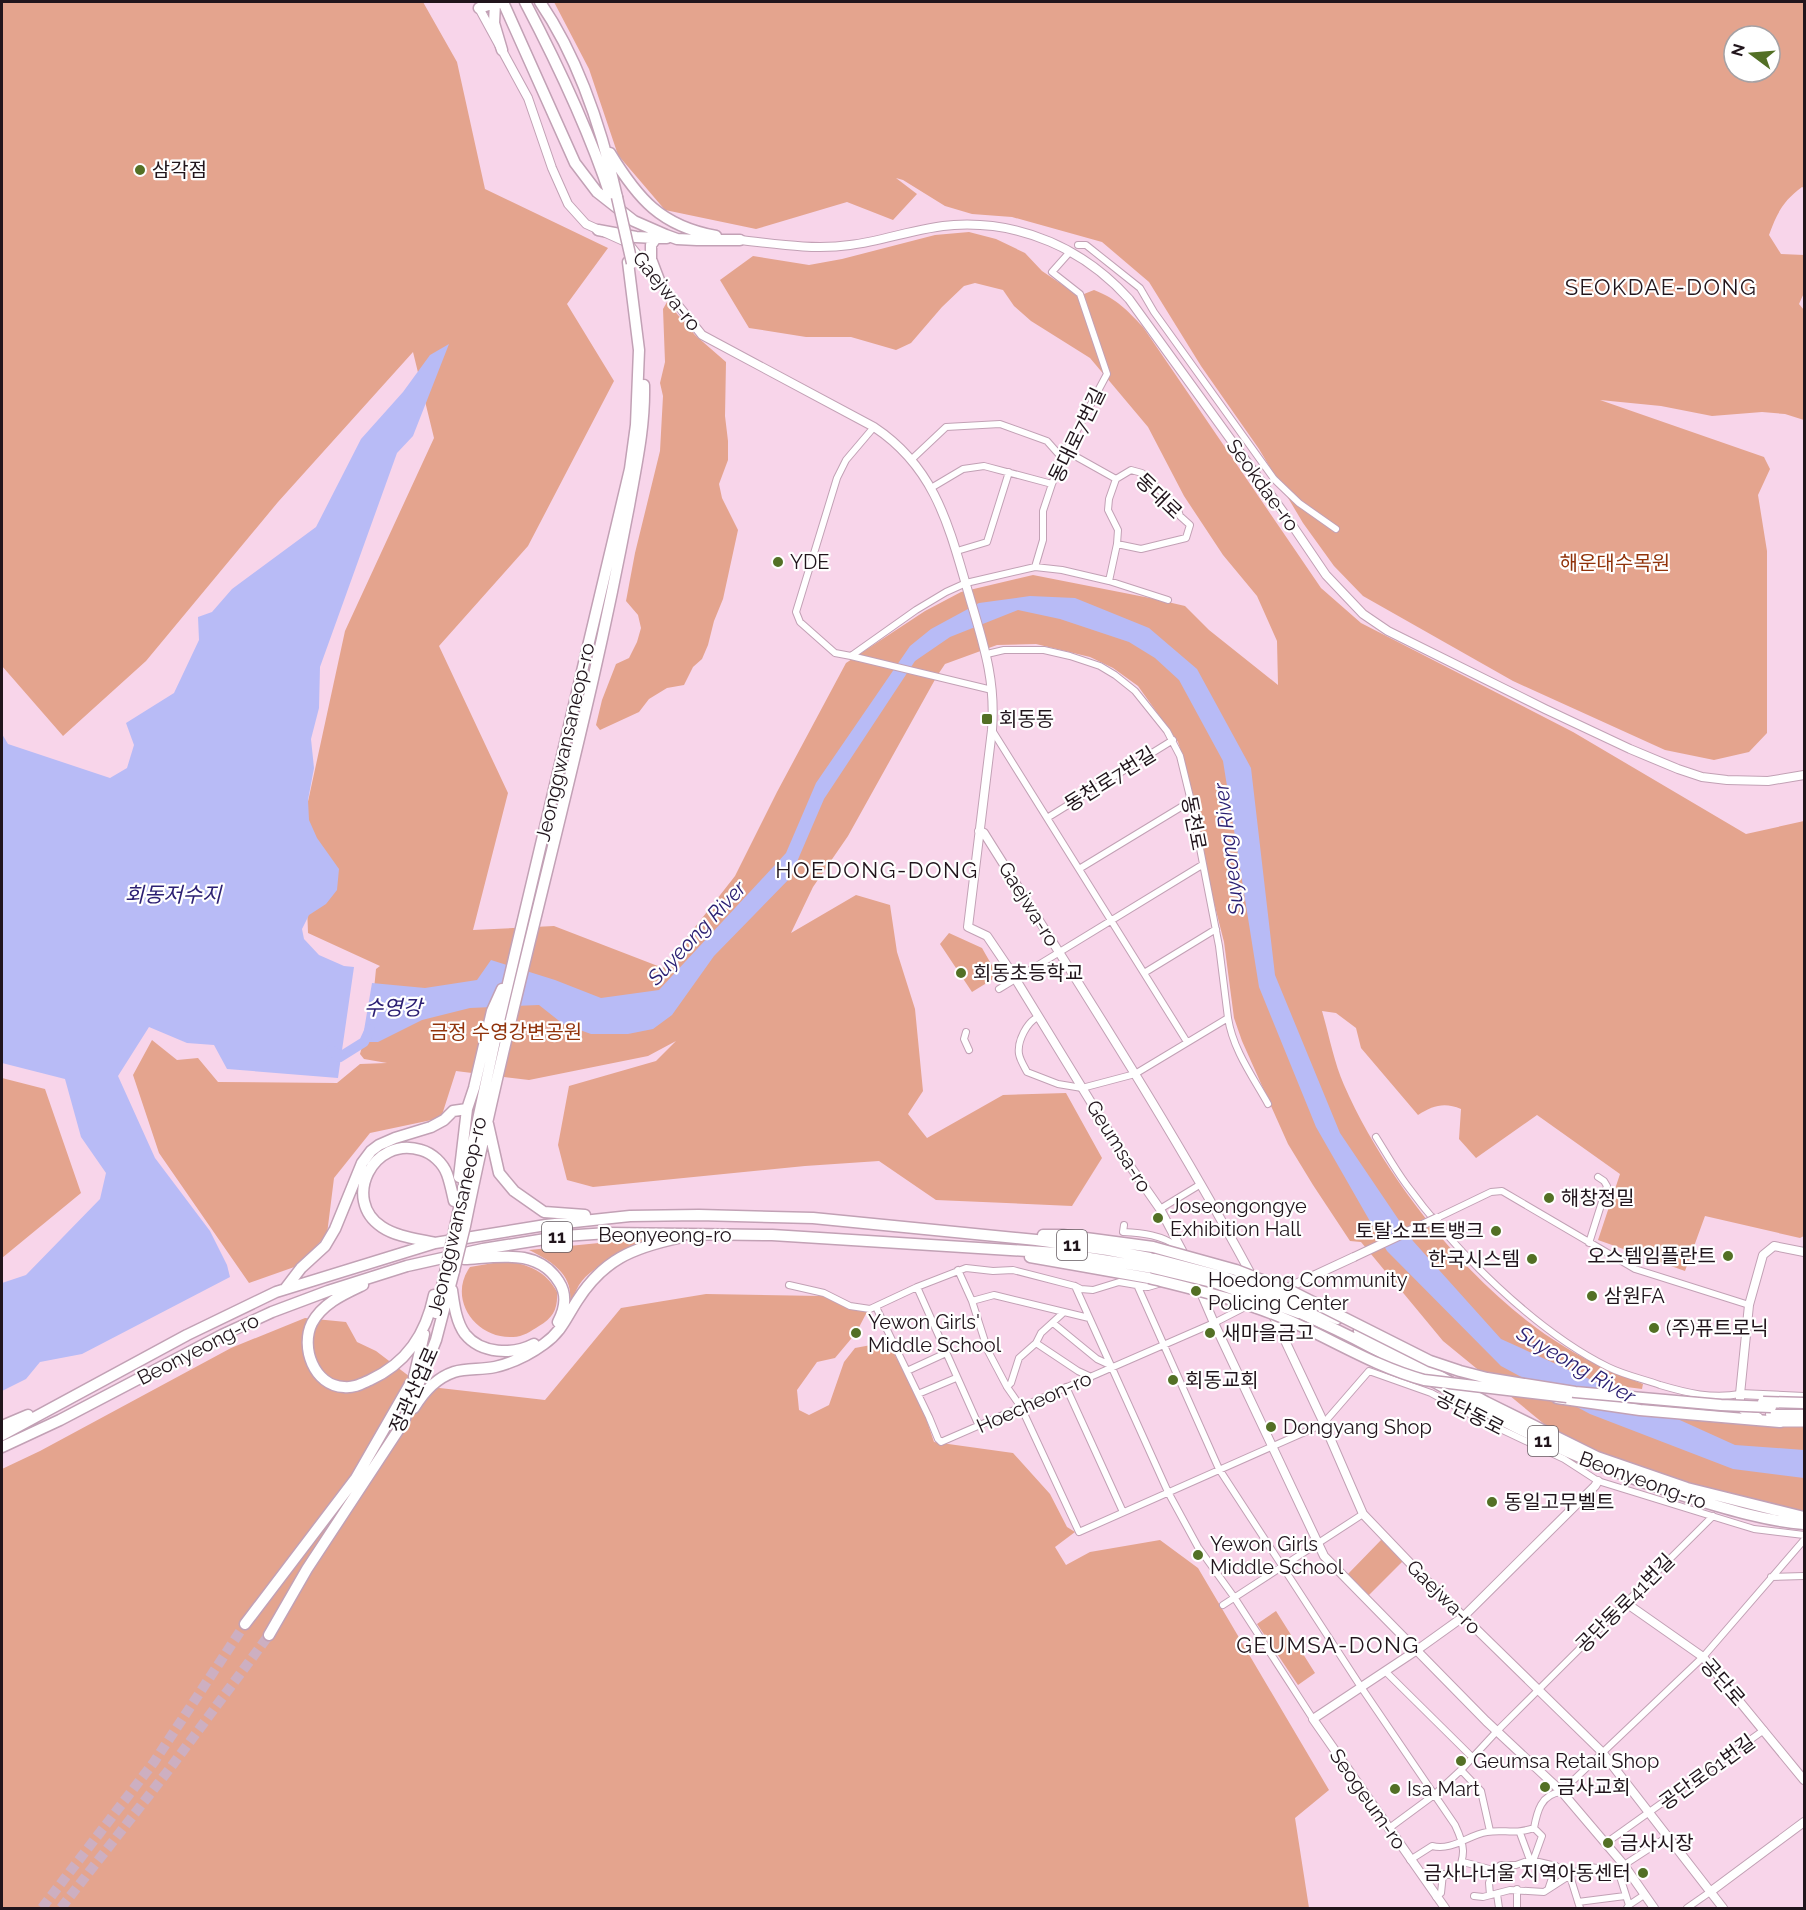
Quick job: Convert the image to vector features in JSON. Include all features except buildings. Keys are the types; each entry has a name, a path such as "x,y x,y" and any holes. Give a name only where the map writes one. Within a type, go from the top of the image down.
{"highway":[{"path":"478,4 499,2"},
{"path":"499,2 537,75 575,163 586,179 604,198 634,221 677,238"},
{"path":"499,2 494,23 502,50"},
{"path":"520,2 527,6 562,76 614,197"},
{"path":"390,1271 332,1301 312,1324 309,1355 315,1370 328,1382 342,1387 357,1386 383,1374 404,1358 417,1340 445,1269 532,913 555,842 615,585 643,426 642,339 631,263 600,137 581,80 542,4"},
{"path":"600,137 640,196 665,219 682,227 740,240"},
{"path":"598,230 636,237 740,240"},
{"path":"656,238 650,251 659,280"},
{"name":"Jeonggwansaneop-ro","path":"483,1116 500,1017 516,955 532,913 542,839 630,469 636,425 639,350 631,263"},
{"path":"454,1201 461,1167 467,1109 492,1011 516,955"},
{"path":"285,1289 301,1268 325,1246 339,1221 362,1163 371,1151 395,1138 430,1127 444,1120 453,1111 467,1109"},
{"path":"483,1116 499,1173 514,1191 532,1206 553,1214 630,1216"},
{"path":"435,1243 393,1232 380,1226 371,1215 365,1202 363,1188 374,1162 385,1153 399,1148 420,1149 439,1160 447,1173 454,1201 456,1227 445,1269"},
{"name":"Beonyeong-ro","path":"2,1435 187,1335 285,1289 435,1243 546,1225 630,1216 813,1218 988,1235 1108,1250 1151,1273"},
{"name":"Beonyeong-ro","path":"2,1449 222,1335 272,1312 390,1271 445,1269 483,1249 564,1236 608,1233 772,1235 986,1248 1151,1273"},
{"path":"403,1423 421,1396 436,1381 454,1372 493,1368 509,1363 526,1356 545,1343 562,1328 576,1301 594,1277 614,1261 637,1248 697,1234"},
{"path":"988,1235 1064,1235 1152,1247 1236,1270 1293,1292 1430,1361 1487,1378 1533,1390 1640,1410 1780,1422"},
{"path":"445,1269 526,1257 547,1266 561,1285 564,1307 555,1328 544,1339 517,1351 500,1352 479,1345 466,1335 456,1317 451,1284"},
{"name":"Jeonggwansaneop-ro","path":"245,1624 356,1478 405,1397 429,1339 445,1269"},
{"name":"정관산업로","path":"269,1635 307,1569 403,1423 436,1340 451,1284 445,1269"},
{"path":"1151,1273 1268,1312 1382,1366 1424,1380 1721,1412 1770,1411"},
{"name":"11","path":"1151,1273 1224,1276 1301,1308"},
{"path":"414,1377 432,1302"},
{"name":"Beonyeong-ro","path":"1301,1308 1342,1322 1485,1402 1596,1457 1687,1488 1804,1517"},
{"name":"Beonyeong-ro","path":"1301,1308 1543,1441 1610,1471 1660,1489 1746,1514 1804,1524"},
{"path":"1533,1390 1804,1405"},
{"name":"Beonyeong-ro","path":"2,1426 65,1401"}],"main road":[{"name":"Gaejwa-ro","path":"478,4 528,98 552,168 568,204 586,224 628,243 702,335 893,440 931,488 944,513 957,551 986,652 992,690 992,730 979,831 984,833 1202,1184 1276,1322 1363,1514 1463,1617 1602,1752 1723,1908"},
{"name":"Seokdae-ro","path":"740,240 805,246 840,246 934,228 972,225 1023,232 1064,247 1110,278 1129,299 1326,575 1363,614 1388,631 1545,709 1678,769 1702,777 1727,780 1768,781 1804,775"},
{"name":"Geumsa-ro","path":"979,831 968,927 987,936 1130,1166 1160,1209 1181,1249 1324,1556 1497,1731 1561,1792 1606,1843 1654,1908"},
{"path":"1804,1252 1774,1246 1763,1254 1749,1305 1740,1407 1750,1416 1804,1418"},
{"path":"1740,1394 1804,1396"},
{"path":"1770,1411 1804,1405"},
{"path":"1770,1411 1804,1418"},
{"path":"1780,1422 1804,1418"}],"street":[{"path":"1078,245 1086,245 1140,288 1154,312 1274,479 1299,503 1336,529"},
{"name":"동대로7번길","path":"1035,567 1043,540 1043,512 1052,484 1066,451 1107,374 1080,294 1052,272 1068,254"},
{"path":"911,460 946,427 999,424 1047,441 1063,459"},
{"path":"874,428 846,460 837,478 796,612 800,622 835,653 992,690"},
{"name":"동대로","path":"1066,451 1116,479"},
{"path":"931,488 963,469 984,466 1052,484"},
{"name":"동대로","path":"1109,581 1118,530 1108,510 1116,479 1131,470 1142,473 1177,507 1180,516 1190,525 1186,538 1141,549 1117,544"},
{"path":"957,551 987,543 1009,472"},
{"path":"850,656 916,610 967,586 1035,567 1062,570 1109,581 1168,600"},
{"name":"동천로","path":"986,652 1044,650 1100,666 1135,691 1173,740 1180,756 1191,801 1216,929 1230,1032 1268,1104"},
{"name":"동천로7번길","path":"992,730 1187,1042"},
{"name":"동천로7번길","path":"1047,818 1173,740"},
{"path":"1079,869 1191,801"},
{"path":"999,989 1202,865"},
{"path":"1144,973 1216,929"},
{"path":"1038,1017 1033,1019 1020,1042 1019,1053 1028,1072 1058,1084 1082,1088 1135,1074 1228,1018"},
{"path":"966,1032 964,1039 969,1050"},
{"path":"1376,1137 1406,1184 1462,1252 1520,1306 1578,1351 1610,1368 1687,1393 1726,1396 1740,1394"},
{"path":"1589,1243 1607,1186 1598,1177"},
{"path":"1160,1209 1202,1184"},
{"path":"1264,1298 1491,1192 1502,1191 1635,1269 1749,1305"},
{"path":"1124,1224 1123,1232 1145,1233 1170,1241 1181,1249 1175,1279"},
{"path":"789,1285 824,1293 850,1306 870,1309 966,1268 993,1271 1013,1270 1081,1289 1093,1290 1119,1282 1138,1287"},
{"path":"958,1270 972,1301 988,1351 1007,1387 1021,1407 1079,1532 1323,1424"},
{"path":"1138,1287 1151,1273 1197,1284"},
{"path":"1075,1286 1168,1492 1198,1547 1234,1597 1312,1719 1463,1617 1598,1481"},
{"path":"917,1287 979,1426"},
{"path":"1138,1287 1219,1469 1361,1687 1455,1825 1463,1842 1463,1862 1456,1876 1443,1874 1441,1893 1436,1897"},
{"path":"1276,1322 1282,1291"},
{"path":"972,1301 994,1295 1089,1318"},
{"name":"Hoecheon-ro","path":"877,1306 941,1442 1214,1323 1264,1298"},
{"path":"1007,1387 1011,1383 1019,1358 1063,1313"},
{"path":"1053,1323 1097,1359 1111,1366"},
{"path":"1036,1343 1091,1377"},
{"path":"907,1371 946,1353"},
{"name":"공단동로","path":"1323,1424 1369,1371 1431,1392 1475,1417 1564,1459 1598,1481 1754,1528 1804,1534"},
{"path":"918,1394 956,1378"},
{"path":"1066,1388 1123,1512"},
{"path":"1222,1605 1363,1514"},
{"name":"공단동로41번길","path":"1388,1828 1434,1795 1461,1770 1497,1731 1713,1516"},
{"path":"1534,1828 1538,1807 1550,1796 1561,1792 1703,1657 1804,1540"},
{"path":"1771,1577 1804,1576"},
{"name":"공단로","path":"1626,1603 1703,1657 1804,1780"},
{"path":"1385,1671 1473,1758"},
{"name":"Seogeum-ro","path":"1312,1719 1444,1908"},
{"name":"공단로61번길","path":"1606,1843 1764,1730"},
{"path":"1461,1770 1480,1791 1490,1831"},
{"path":"1687,1908 1804,1822"},
{"path":"1410,1860 1432,1846 1438,1848 1463,1842 1490,1831 1520,1833 1534,1828"},
{"path":"1532,1861 1542,1836 1534,1828"},
{"path":"1520,1833 1532,1861"},
{"path":"1474,1896 1483,1897 1517,1889 1532,1893 1544,1892 1549,1887 1590,1867 1610,1870 1621,1866 1667,1837"},
{"path":"1500,1908 1489,1883 1493,1870 1501,1865 1516,1865 1532,1861 1556,1866 1570,1876 1579,1905 1625,1896"},
{"path":"1463,1862 1493,1870"},
{"path":"1549,1887 1556,1866"},
{"path":"1621,1866 1628,1907 1644,1895"},
{"path":"1517,1889 1517,1908"}],"green space":[{"name":"금정 수영강변공원","path":"2,2 423,2 457,62 485,189 608,248 567,304 614,381 528,546 439,646 508,793 473,930 554,926 663,968 735,876 846,663 925,611 961,592 1033,575 1185,606 1209,630 1278,685 1277,641 1257,596 1223,555 1184,496 1148,427 1090,358 1031,321 1014,306 1003,290 975,283 964,286 942,307 911,343 896,350 851,337 806,337 749,328 720,280 753,256 809,265 842,259 935,235 969,232 996,239 1025,253 1042,271 1079,296 1094,290 1121,305 1143,327 1321,588 1361,623 1573,732 1746,834 1804,821 1804,1236 1800,1238 1705,1216 1685,1271 1598,1240 1620,1174 1537,1115 1476,1158 1459,1139 1461,1109 1439,1106 1418,1115 1361,1048 1356,1028 1336,1013 1322,1011 1340,1076 1362,1122 1384,1159 1436,1232 1498,1297 1531,1324 1584,1358 1643,1384 1642,1389 1565,1379 1655,1417 1734,1424 1804,1426 1804,1513 1754,1503 1631,1467 1549,1428 1443,1341 1361,1242 1350,1241 1288,1144 1234,1018 1224,942 1205,867 1185,764 1178,742 1138,686 1113,668 1090,657 1036,644 997,645 945,664 848,836 813,887 791,933 856,895 890,905 897,952 915,1009 923,1091 908,1114 927,1138 1003,1095 1066,1093 1102,1158 1072,1206 936,1200 879,1161 593,1187 567,1180 558,1145 569,1086 656,1061 676,1041 648,1056 529,1080 456,1071 441,1118 370,1133 334,1178 327,1234 300,1265 249,1283 159,1153 133,1075 152,1040 177,1060 198,1058 218,1082 337,1083 360,1064 387,1063 364,1059 360,1054 372,1010 376,969 380,966 308,933 304,820 345,631 434,438 413,352 278,502 146,661 63,736 2,666"},
{"name":"해운대수목원","path":"554,2 1804,2 1804,188 1795,192 1785,203 1769,235 1781,254 1804,255 1804,293 1799,304 1804,310 1804,420 1785,414 1762,412 1712,416 1661,406 1600,400 1764,457 1770,469 1758,495 1767,551 1767,733 1749,752 1714,760 1665,750 1513,681 1363,596 1334,566 1303,523 1259,449 1201,366 1149,282 1102,242 1012,217 972,214 945,206 896,178 917,194 893,220 847,202 756,229 665,210 618,155 589,69"},
{"path":"667,302 695,335 726,362 725,416 728,460 719,484 722,498 738,530 723,599 702,659 693,667 684,685 667,688 649,699 639,712 600,730 596,725 602,700 616,664 629,658 641,628 638,615 626,601 635,553 660,451 663,396 660,383 665,362 663,309"},
{"path":"949,933 982,948 998,976 972,992 940,944"},
{"path":"2,1078 45,1089 81,1193 2,1258"},
{"path":"629,1240 655,1240 614,1258 585,1277 569,1307 569,1287 561,1271 529,1250"},
{"path":"505,1261 536,1270 553,1285 557,1292 557,1303 551,1316 530,1332 517,1337 500,1336 477,1324 469,1315 462,1292 464,1279 470,1267"},
{"path":"706,1294 822,1296 868,1310 856,1333 835,1358 817,1362 797,1390 799,1410 809,1415 829,1405 844,1362 855,1348 887,1342 918,1394 934,1442 1013,1453 1050,1494 1067,1527 1075,1532 1055,1547 1066,1565 1090,1552 1160,1540 1198,1568 1329,1790 1295,1818 1309,1908 2,1908 2,1469 40,1451 231,1348 305,1318 346,1322 357,1342 376,1351 422,1386 545,1400 621,1308"},
{"path":"1382,1539 1403,1561 1368,1596 1347,1575"},
{"path":"1276,1611 1315,1673 1298,1685 1257,1624"}],"water":[{"name":"회동저수지","path":"449,344 413,436 397,453 320,667 319,708 311,739 314,768 308,800 309,820 317,838 339,869 337,890 326,904 309,915 302,929 304,939 319,955 344,966 354,967 338,1078 227,1069 214,1045 187,1043 149,1027 118,1076 155,1158 210,1231 227,1265 230,1277 82,1354 40,1362 26,1379 2,1391 2,1283 26,1275 100,1199 106,1173 81,1137 65,1079 2,1063 2,734 8,744 110,778 127,768 134,745 126,723 174,693 199,640 198,617 212,612 232,589 316,527 361,439 403,392 430,355"},
{"name":"수영강","path":"1030,596 1075,598 1149,628 1197,669 1251,768 1275,975 1340,1133 1413,1241 1501,1339 1735,1445 1804,1450 1804,1478 1733,1469 1590,1414 1501,1366 1387,1251 1316,1127 1259,987 1223,761 1179,680 1155,658 1129,642 1060,619 1018,610 950,637 915,661 824,799 790,878 714,956 672,1015 653,1029 628,1034 591,1034 563,1024 539,1005 470,1008 422,1020 378,1042 362,1042 372,983 425,988 477,980 491,960 555,980 601,998 659,990 786,853 816,783 910,646 931,629 979,603"}],"waterway":[{"name":"Suyeong River","path":"331,1050 340,1057 364,1042 370,1029"}],"tunnel":[{"path":"42,1908 154,1762 245,1624"},
{"path":"61,1908 171,1767 269,1635"}],"place":[{"name":"삼각점","path":"140,170"},
{"name":"YDE","path":"778,562"},
{"name":"회동동","path":"987,719"},
{"name":"회동초등학교","path":"961,973"},
{"name":"해창정밀","path":"1549,1198"},
{"name":"Joseongongye Exhibition Hall","path":"1158,1218"},
{"name":"토탈소프트뱅크","path":"1496,1231"},
{"name":"오스템임플란트","path":"1728,1256"},
{"name":"한국시스템","path":"1532,1259"},
{"name":"Hoedong Community Policing Center","path":"1196,1291"},
{"name":"삼원FA","path":"1592,1296"},
{"name":"(주)퓨트로닉","path":"1654,1328"},
{"name":"Yewon Girls' Middle School","path":"856,1333"},
{"name":"새마을금고","path":"1210,1333"},
{"name":"회동교회","path":"1173,1380"},
{"name":"Dongyang Shop","path":"1271,1427"},
{"name":"동일고무벨트","path":"1492,1502"},
{"name":"Yewon Girls Middle School","path":"1198,1555"},
{"name":"Geumsa Retail Shop","path":"1461,1761"},
{"name":"금사교회","path":"1545,1787"},
{"name":"Isa Mart","path":"1395,1789"},
{"name":"금사시장","path":"1608,1843"},
{"name":"금사나너울 지역아동센터","path":"1643,1873"}],"district":[{"name":"SEOKDAE-DONG","path":"1661,287"},
{"name":"HOEDONG-DONG","path":"877,870"},
{"name":"GEUMSA-DONG","path":"1328,1645"}]}
